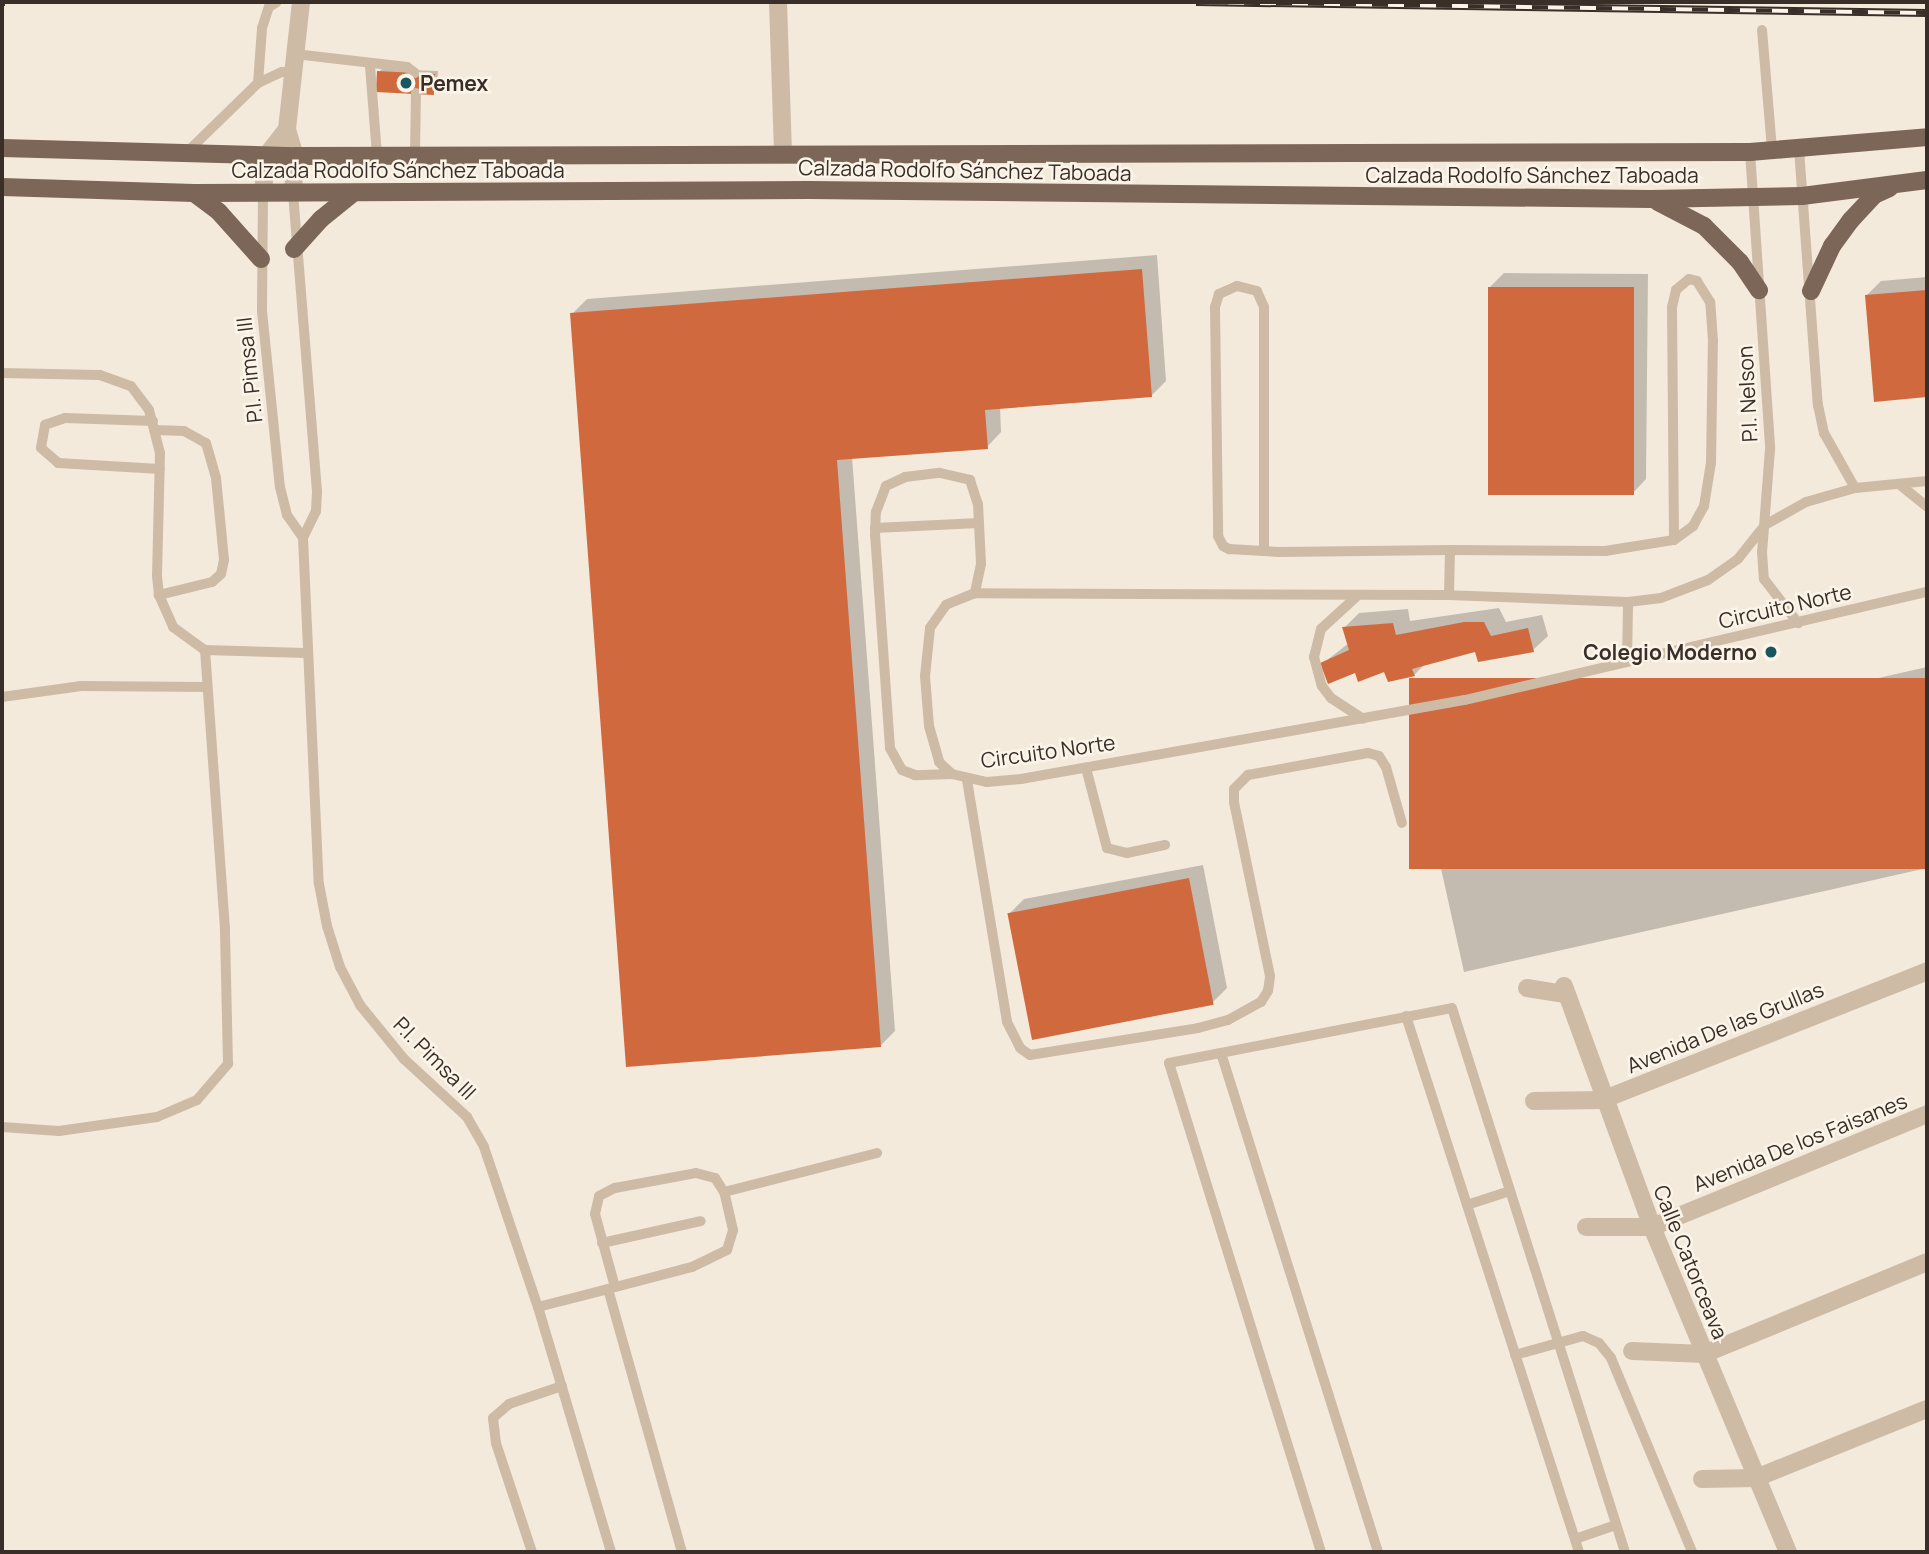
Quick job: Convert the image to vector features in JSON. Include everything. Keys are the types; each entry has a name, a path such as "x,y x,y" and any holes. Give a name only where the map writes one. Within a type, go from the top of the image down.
{"main road":[{"name":"Calzada Rodolfo Sánchez Taboada","path":"2,148 266,156 1750,152 1927,138"},
{"name":"Calzada Rodolfo Sánchez Taboada","path":"2,187 194,193 809,190 1651,199 1802,196 1927,180"},
{"path":"1811,291 1832,246 1851,220 1874,195 1898,184"},
{"path":"194,193 235,228 261,259"},
{"path":"295,249 321,219 353,193"},
{"path":"1651,199 1704,226 1740,262 1759,290"}],"street":[{"path":"293,193 295,156 287,129 301,2"},
{"path":"778,2 783,153"},
{"path":"262,193 266,156 287,129"},
{"name":"Avenida De las Grullas","path":"1534,1101 1602,1100 1927,971"},
{"name":"Calle Catorceava","path":"1527,988 1564,990 1602,1100 1652,1227 1788,1552"},
{"name":"Avenida De los Faisanes","path":"1652,1227 1927,1114"},
{"path":"1586,1227 1652,1227"},
{"path":"1632,1351 1704,1354 1927,1262"},
{"path":"1702,1479 1756,1478 1927,1409"}],"lane":[{"path":"258,83 262,28 269,7 277,2"},
{"path":"1762,30 1772,150"},
{"path":"186,154 258,83 294,63 407,67 415,73"},
{"path":"370,66 377,155"},
{"path":"415,154 416,93"},
{"path":"1799,149 1824,433 1855,488"},
{"name":"P.I. Nelson","path":"1750,152 1770,449 1765,579 1798,623"},
{"name":"P.I. Pimsa III","path":"262,193 261,259 282,495 287,515 303,538"},
{"name":"P.I. Pimsa III","path":"293,193 295,249 318,498 303,538 306,653 319,884 340,967 360,1005 387,1039 467,1117 502,1192 611,1552"},
{"path":"1264,551 1264,307 1257,291 1237,286 1219,294 1215,307 1219,536 1229,549 1264,551 1605,551 1674,540 1693,526 1704,506 1712,463 1712,316 1704,290 1689,279 1676,290 1672,307 1674,540"},
{"path":"2,373 117,379 140,396 154,425 160,470 159,595 173,627 205,650 306,653"},
{"path":"159,595 212,582 221,575 224,560 216,478 206,443 184,431 154,425 65,418 46,425 41,449 58,463 160,470"},
{"path":"952,774 915,775 902,770 890,748 875,528 880,495 886,486 905,477 940,473 970,480 976,490 981,564 975,593"},
{"name":"Circuito Norte","path":"1926,591 1627,662 1363,719 1021,779 967,780 952,774 939,762 929,726 925,676 930,628 946,605 975,593 1356,597 1449,595 1628,602 1661,598 1708,580 1738,559 1765,525 1806,502 1855,488 1927,481"},
{"path":"1899,484 1927,507"},
{"path":"875,528 979,523"},
{"path":"1449,595 1450,550"},
{"path":"1356,597 1321,629 1314,656 1322,686 1331,698 1363,719"},
{"path":"1627,662 1628,602"},
{"path":"2,1127 59,1130 157,1117 197,1100 228,1064 225,929 205,650"},
{"path":"2,697 81,686 207,687"},
{"path":"967,780 1007,1023 1020,1048 1030,1055 1198,1028 1228,1020 1261,1002 1268,992 1269,976 1234,802 1234,789 1248,775 1368,753 1379,756 1386,767 1402,823"},
{"path":"1086,768 1107,848 1127,853 1165,845"},
{"path":"1321,1552 1169,1063 1452,1008 1625,1552"},
{"path":"1406,1016 1579,1552"},
{"path":"1222,1053 1378,1552"},
{"path":"724,1192 877,1153"},
{"path":"538,1307 612,1288 692,1267 727,1250 733,1230 724,1192 715,1178 696,1173 605,1192 595,1206 612,1288 682,1552"},
{"path":"1467,1205 1510,1191"},
{"path":"602,1243 701,1221"},
{"path":"1515,1354 1557,1340 1583,1336 1599,1343 1611,1358 1692,1552"},
{"path":"532,1552 496,1443 493,1418 509,1404 562,1386"},
{"path":"1575,1539 1616,1525"}],"building":[{"name":"Pemex","path":"377,71 435,74 434,95 376,92"},
{"path":"1142,269 1152,397 985,410 988,449 837,460 881,1047 626,1067 570,313"},
{"path":"1488,287 1634,287 1634,495 1488,495"},
{"path":"1927,290 1927,397 1874,402 1865,295"},
{"path":"1464,622 1484,622 1491,636 1528,628 1534,652 1478,662 1475,652 1412,669 1415,676 1388,682 1384,672 1358,682 1355,673 1328,684 1320,663 1349,650 1342,627 1393,623 1396,635"},
{"path":"1409,678 1927,678 1927,869 1409,869"},
{"path":"1189,878 1214,1005 1032,1040 1007,913"}],"railway":[{"path":"1196,2 1927,13"}],"place":[{"name":"Pemex","path":"406,83"},
{"name":"Colegio Moderno","path":"1771,652"}]}
